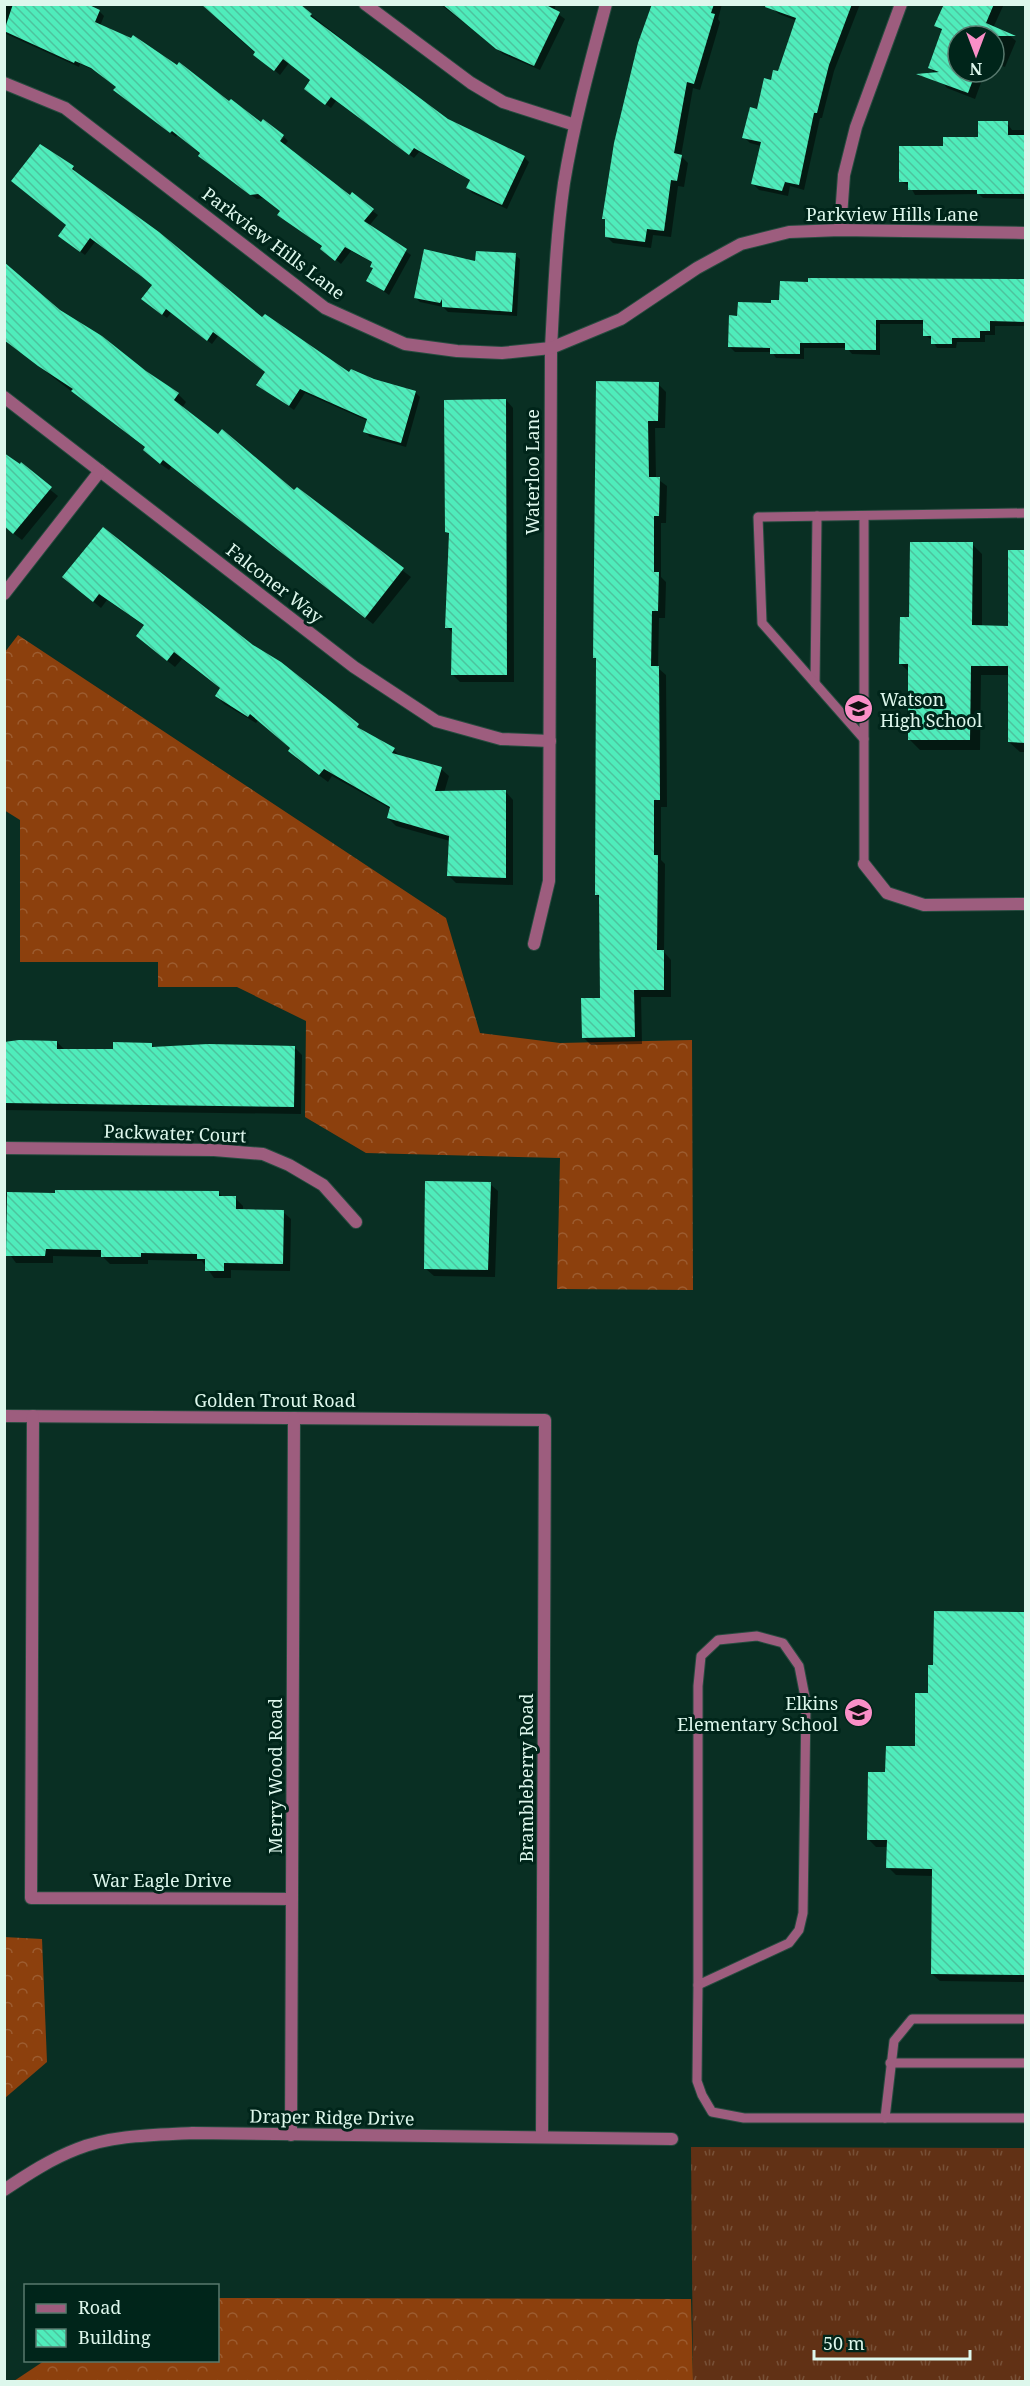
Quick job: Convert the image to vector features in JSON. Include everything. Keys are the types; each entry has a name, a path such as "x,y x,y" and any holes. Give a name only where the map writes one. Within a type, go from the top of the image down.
{"street":[{"path":"365,4 462,76 503,102 575,125"},
{"name":"Waterloo Lane","path":"534,944 549,881 551,348 559,227 575,125 606,4"},
{"path":"840,230 844,175 855,127 901,4"},
{"name":"Parkview Hills Lane","path":"4,83 65,108 326,308 405,344 457,351 502,353 551,348 621,319 697,268 741,244 789,232 840,230 1026,233"},
{"name":"Falconer Way","path":"4,397 354,667 436,722 501,739 550,741"},
{"path":"4,594 100,471"},
{"path":"864,864 887,893 924,905 1026,904"},
{"name":"Packwater Court","path":"4,1148 214,1150 263,1154 289,1165 322,1185 356,1222"},
{"name":"Golden Trout Road","path":"4,1416 545,1420"},
{"name":"War Eagle Drive","path":"33,1416 31,1898 292,1899"},
{"name":"Merry Wood Road","path":"291,2134 294,1418"},
{"name":"Brambleberry Road","path":"542,2137 545,1420"},
{"name":"Draper Ridge Drive","path":"4,2190 37,2168 79,2148 133,2137 192,2133 672,2139"}],"lane":[{"path":"864,739 762,623 758,517 1026,513"},
{"path":"815,683 816,516"},
{"path":"864,516 864,864"},
{"path":"698,1985 789,1943 799,1930 802,1913 806,1702 799,1666 783,1643 757,1636 718,1640 701,1656 698,1686 698,1985 698,2081 702,2095 712,2112 744,2118 1026,2118"},
{"path":"885,2118 894,2041 912,2019 1026,2019"},
{"path":"890,2063 1026,2063"}],"green space":[{"path":"18,635 446,918 480,1033 560,1043 692,1040 693,1290 557,1289 560,1158 366,1153 305,1117 306,1021 237,987 158,987 158,962 20,962 20,820 4,810 5,652"},
{"path":"4,1937 42,1939 47,2062 5,2098"},
{"path":"691,2147 1025,2148 1025,2381 693,2381"},
{"path":"219,2298 691,2299 693,2381 14,2381 42,2362 219,2362"}],"building":[{"path":"13,4 87,4 100,10 95,22 131,38 133,35 177,65 179,62 229,101 231,99 261,122 263,119 284,135 280,141 350,195 352,192 374,209 364,221 407,249 384,291 366,281 373,268 370,267 372,262 345,247 335,261 320,249 322,246 277,215 280,211 258,194 250,195 198,156 200,153 113,90 116,87 91,68 75,61 74,63 4,31"},
{"path":"201,4 300,4 312,14 310,16 448,119 525,156 502,205 466,188 470,180 414,148 409,155 331,97 325,105 304,89 310,80 283,59 274,71 253,55 255,52"},
{"path":"442,4 544,4 560,12 534,66 496,49"},
{"path":"652,4 714,4 711,13 715,14 694,84 687,82 674,153 682,155 677,181 671,180 664,231 647,229 645,242 605,237 605,219 602,219 614,143 638,43"},
{"path":"766,4 852,4 829,65 817,113 814,113 799,185 785,182 782,191 751,184 761,142 742,138 750,107 757,109 764,78 771,80 773,70 778,71 796,18 765,7"},
{"path":"944,4 994,4 986,23 988,24 946,24 946,84 971,84 968,93 916,74 939,72 928,68 942,29 934,26"},
{"path":"978,121 1008,121 1008,135 1026,135 1026,194 977,194 977,190 908,190 908,182 899,182 899,146 943,146 943,137 978,137"},
{"path":"40,144 74,166 72,169 159,232 262,317 265,314 349,372 351,369 374,379 416,391 401,443 363,432 367,419 300,389 289,406 256,385 265,372 213,332 207,341 166,309 162,315 141,299 152,285 90,238 80,252 58,236 66,225 11,181"},
{"path":"424,249 475,261 476,251 516,253 512,312 442,307 442,299 440,303 414,298"},
{"path":"4,262 60,310 102,336 146,371 179,393 174,400 218,434 222,429 294,490 297,487 404,568 365,618 163,460 160,464 143,450 145,447 71,391 73,389 4,340"},
{"path":"808,278 1026,279 1026,322 990,321 990,331 980,331 980,338 952,338 952,344 931,344 931,336 923,336 923,320 876,320 876,350 845,350 845,343 800,343 800,354 770,354 770,348 728,347 729,315 737,316 738,302 771,303 771,300 779,300 780,281 808,282"},
{"path":"596,381 659,382 658,421 648,421 649,477 660,477 659,516 654,516 654,572 659,572 658,611 652,611 651,666 659,666 660,800 654,800 654,855 658,855 657,950 664,950 664,990 634,990 635,1037 582,1038 581,998 600,998 599,895 595,895 596,658 593,658"},
{"path":"506,399 507,675 451,675 452,628 445,628 449,533 445,532 444,400"},
{"path":"4,453 20,464 21,462 52,487 13,534 4,526"},
{"path":"103,527 253,645 281,662 359,724 357,727 395,748 392,753 442,767 435,791 506,790 506,878 447,876 449,836 387,818 390,807 324,769 319,775 288,751 290,748 250,714 248,717 215,696 220,688 174,652 167,661 136,636 144,625 99,594 93,602 62,577"},
{"path":"910,542 973,542 972,625 1008,626 1008,550 1026,550 1026,743 1008,742 1008,666 971,666 970,740 908,740 908,664 899,664 900,617 909,617"},
{"path":"57,1041 57,1049 113,1049 113,1042 152,1043 152,1047 208,1044 295,1046 294,1107 4,1103 4,1042"},
{"path":"425,1181 491,1182 488,1270 424,1269"},
{"path":"55,1190 219,1191 219,1196 236,1196 236,1209 284,1210 283,1264 224,1263 224,1271 205,1271 205,1259 197,1259 197,1254 141,1253 141,1257 101,1257 101,1250 46,1249 45,1256 6,1256 7,1192 55,1193"},
{"path":"934,1611 1026,1612 1026,1975 931,1974 932,1869 886,1868 887,1840 867,1840 868,1772 885,1772 886,1746 915,1746 915,1693 928,1693 928,1665 933,1665"}],"place":[{"name":"Watson High School","path":"859,709"},
{"name":"Elkins Elementary School","path":"859,1713"}]}
